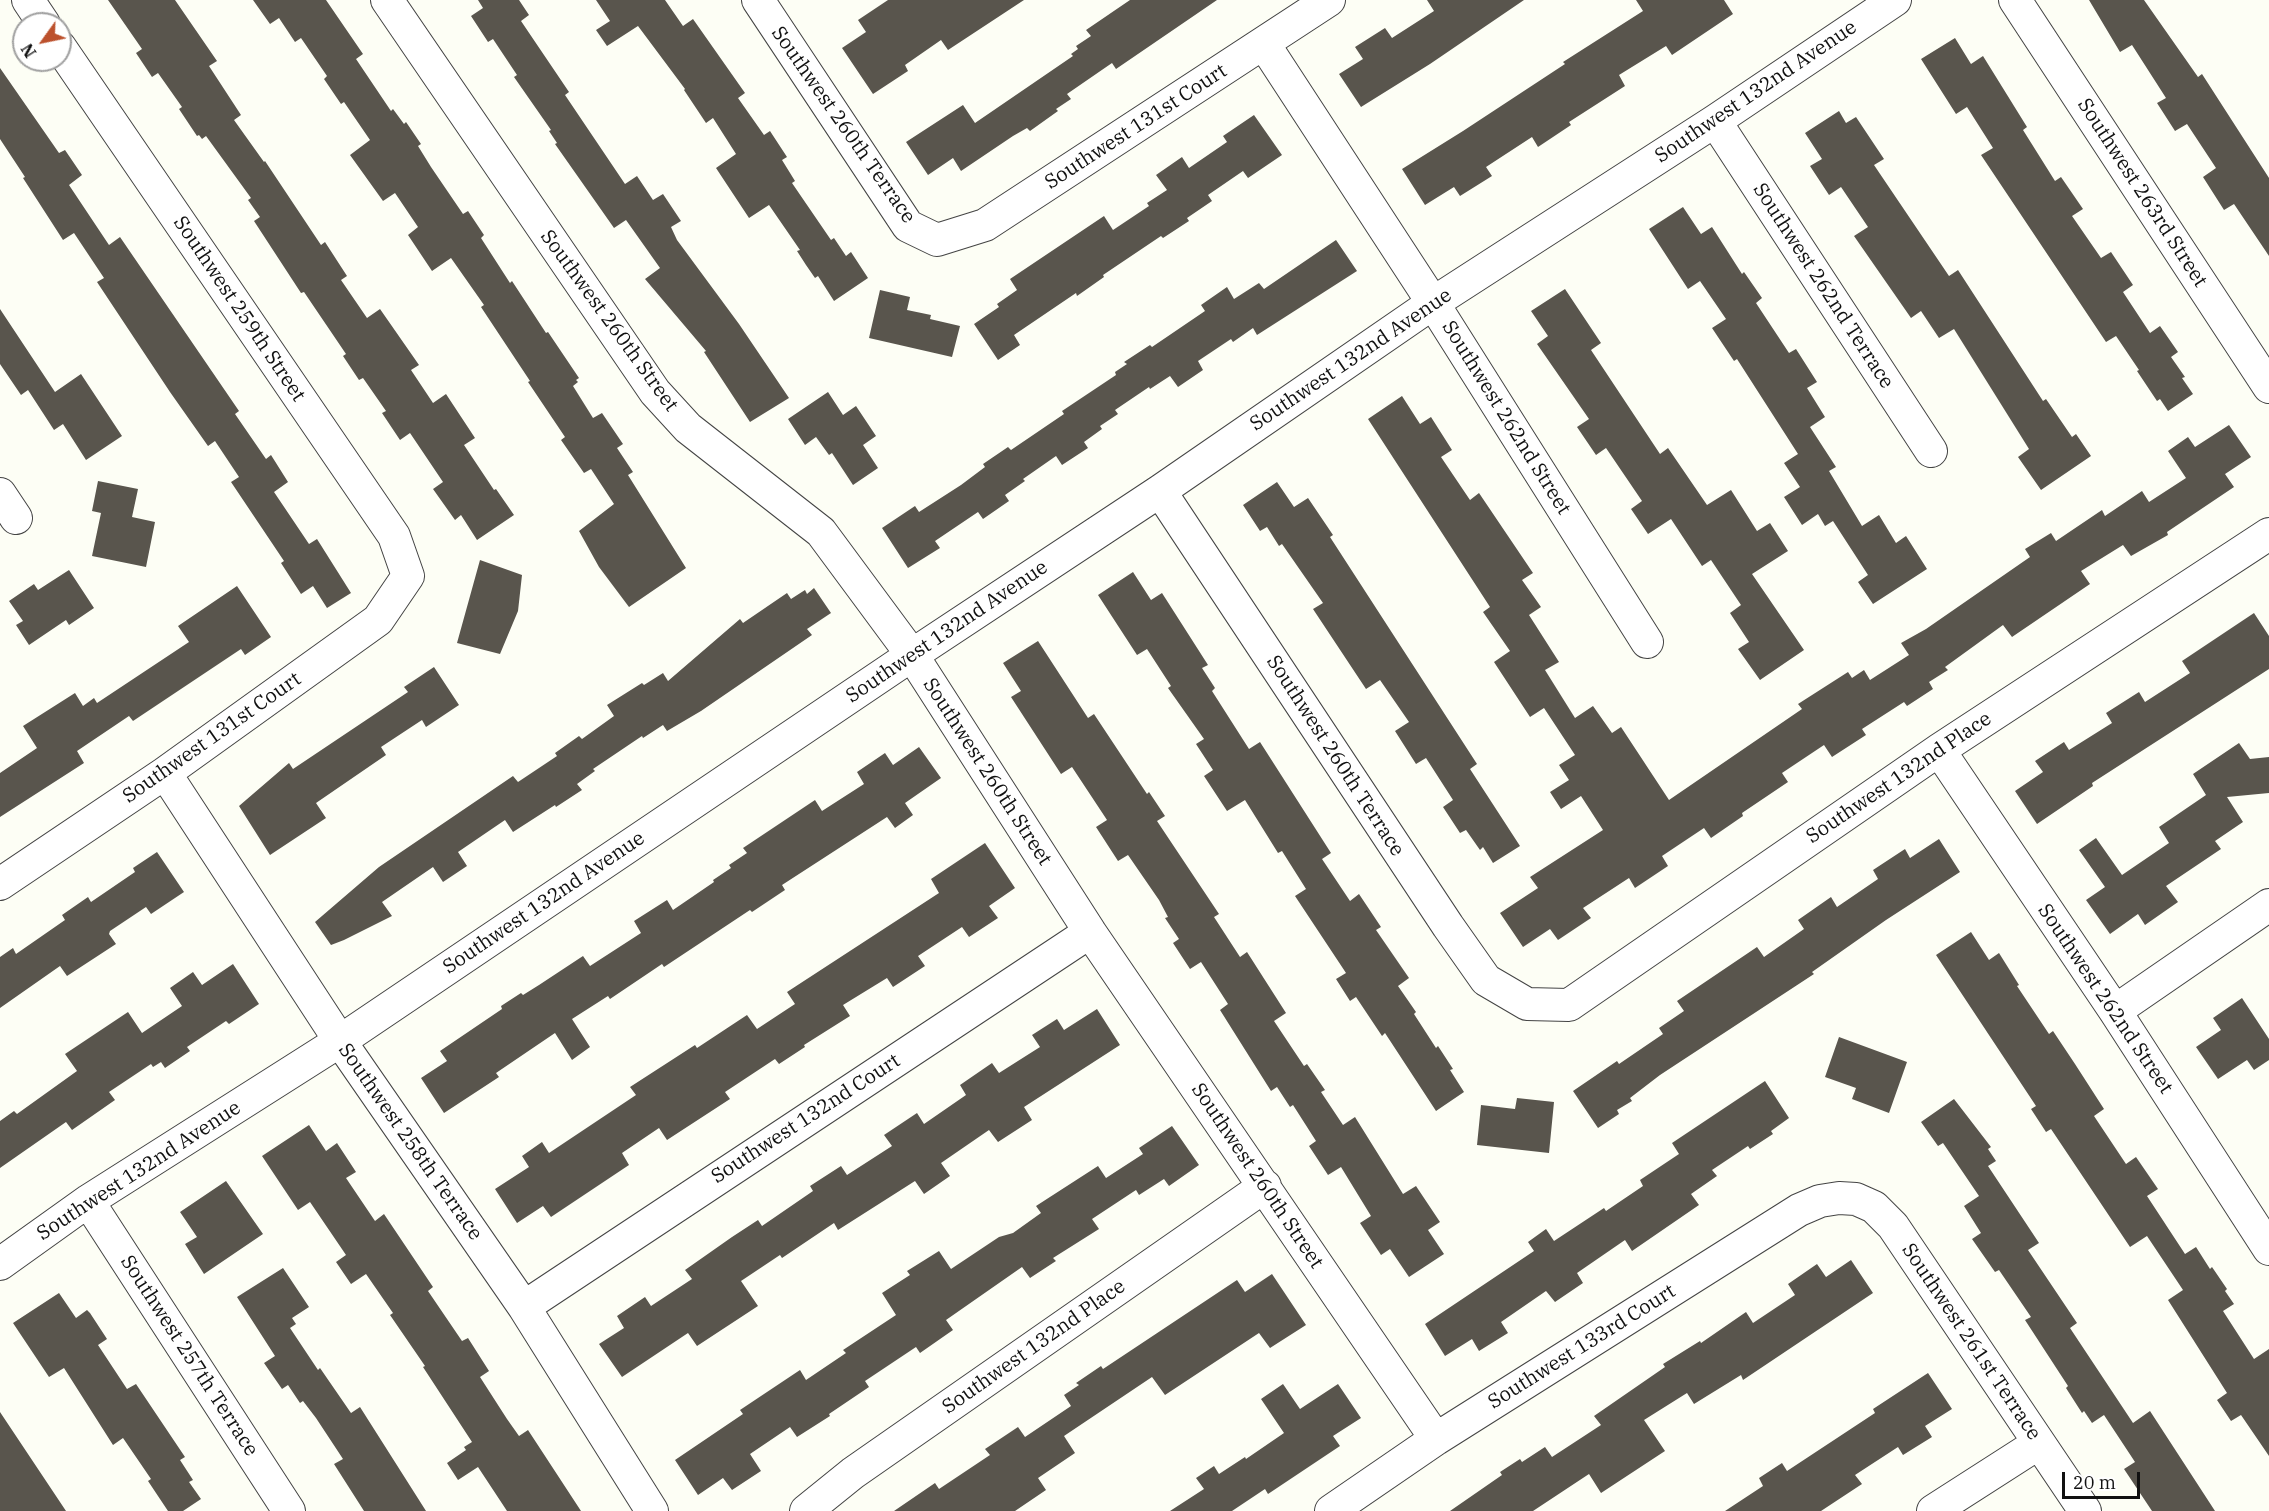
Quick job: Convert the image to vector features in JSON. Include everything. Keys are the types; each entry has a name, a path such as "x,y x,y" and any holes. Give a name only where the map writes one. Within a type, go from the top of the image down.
{"street":[{"name":"Southwest 260th Street","path":"387,0 655,392 688,428 821,532 912,655 1090,932 1436,1439"},
{"name":"Southwest 131st Court","path":"937,240 985,225 1329,0"},
{"name":"Southwest 132nd Avenue","path":"0,1264 88,1201 340,1041 912,655 1160,491 1433,303 1715,121 1895,0"},
{"name":"Southwest 263rd Street","path":"2015,0 2269,387"},
{"name":"Southwest 260th Terrace","path":"770,5 908,226 937,240"},
{"name":"Southwest 262nd Street","path":"1264,44 1433,303 1647,642"},
{"name":"Southwest 259th Street","path":"72,65 394,536 408,576"},
{"name":"Southwest 262nd Terrace","path":"1715,121 1931,451"},
{"name":"Southwest 260th Terrace","path":"1160,491 1486,980 1527,1004"},
{"name":"Southwest 132nd Place","path":"1527,1004 1569,1005 1939,750 2269,534"},
{"name":"Southwest 131st Court","path":"0,884 165,774 378,620 408,576"},
{"name":"Southwest 262nd Street","path":"1939,750 2115,1011 2269,1249"},
{"name":"Southwest 258th Terrace","path":"165,774 340,1041 524,1307 652,1511"},
{"path":"2115,1011 2269,905"},
{"name":"Southwest 132nd Court","path":"524,1307 1090,932"},
{"name":"Southwest 132nd Place","path":"806,1511 853,1473 1265,1186"},
{"name":"Southwest 133rd Court","path":"1331,1511 1436,1439 1799,1210 1820,1201 1839,1198"},
{"name":"Southwest 261st Terrace","path":"1839,1198 1856,1199 1874,1207 1893,1226 2085,1511"},
{"name":"Southwest 257th Terrace","path":"88,1201 289,1511"},
{"path":"1933,1511 2039,1443"}],"building":[{"path":"108,0 175,0 217,61 209,66 241,115 234,120 265,161 321,245 325,242 347,276 341,280 367,318 380,309 419,365 411,370 433,403 446,394 475,438 464,445 514,515 477,540 461,515 455,520 433,489 443,482 410,433 400,440 382,413 386,411 363,378 359,380 343,356 346,354 304,292 301,293 254,221 260,217 248,200 251,198 206,136 202,139 199,135 197,136 179,109 182,107 158,73 152,77 136,53 142,49"},
{"path":"253,0 326,0 363,54 356,59 391,111 393,109 404,124 406,122 421,144 418,146 431,167 463,214 468,211 484,235 481,238 510,283 512,281 579,378 573,386 593,418 602,413 623,444 617,448 633,472 628,475 686,568 629,607 599,567 579,531 614,504 591,469 584,473 561,440 565,437 481,307 484,305 451,258 432,271 408,235 418,227 395,193 383,201 350,155 370,140 344,102 341,104 324,79 327,76 301,38 295,42 279,18 270,24"},
{"path":"478,0 519,0 529,15 521,21 569,92 565,95 625,184 637,176 653,200 663,194 681,221 671,227 677,240 739,324 789,398 750,422 704,352 706,351 645,279 660,268 626,220 614,228 555,144 557,143 549,131 551,130 514,77 517,75 493,39 488,42 471,16 483,8"},
{"path":"596,0 665,0 683,26 693,19 745,93 738,98 764,135 770,131 787,157 782,160 795,181 792,183 831,240 834,238 846,256 851,252 868,278 834,301 818,276 815,278 806,265 797,251 800,250 769,205 749,218 716,168 736,154 713,118 706,123 685,89 638,26 607,46 596,30 610,21"},
{"path":"888,0 1024,0 948,50 941,40 905,65 908,71 873,94 842,48 866,32 858,20"},
{"path":"1130,0 1217,0 1116,69 1112,63 1067,94 1071,99 1030,131 1027,128 1013,136 961,171 953,158 928,175 906,142 963,105 975,123 1073,56 1071,54 1078,49 1076,46 1091,36 1086,30"},
{"path":"1427,0 1524,0 1430,64 1361,107 1339,74 1363,59 1355,47 1385,28 1392,38 1434,11"},
{"path":"1636,0 1724,0 1733,14 1672,55 1666,46 1619,75 1625,86 1569,122 1571,125 1538,147 1532,137 1486,167 1492,176 1460,196 1454,187 1425,205 1402,169 1643,11"},
{"path":"2089,0 2144,0 2198,77 2202,74 2269,178 2269,256 2234,204 2224,210 2203,177 2216,168 2187,124 2175,131 2157,103 2166,98 2132,45 2120,52"},
{"path":"1955,38 1971,64 1983,56 2027,127 2023,130 2055,181 2061,177 2083,209 2072,216 2101,258 2111,252 2133,285 2123,292 2150,333 2160,326 2178,352 2171,357 2185,377 2182,378 2193,394 2168,411 2160,399 2157,401 2116,336 2106,342 1981,155 1993,148 1967,107 1956,114 1921,59"},
{"path":"0,68 59,153 65,150 82,175 69,185 109,245 120,237 239,411 235,414 266,459 271,455 288,482 274,492 309,544 317,539 351,593 327,608 313,586 301,594 281,563 284,561 231,482 239,477 215,441 208,446 170,392 97,282 104,278 74,233 63,240 0,139"},
{"path":"1839,111 1846,123 1856,117 1884,159 1874,165 1949,276 1958,270 2043,401 2046,399 2072,437 2076,434 2091,456 2041,490 2018,457 2029,449 1954,329 1939,338 1921,311 1911,318 1854,236 1868,227 1841,187 1829,195 1810,166 1822,159 1805,133"},
{"path":"1254,115 1282,155 1248,178 1243,171 1208,195 1212,201 1187,218 1189,221 1163,238 1161,236 1103,275 1104,277 1077,296 1076,293 1014,335 1020,345 998,360 974,324 999,307 997,304 1017,290 1010,279 1104,216 1113,230 1149,206 1147,203 1167,190 1156,175 1182,157 1189,168 1227,142 1223,136"},
{"path":"1683,207 1701,234 1712,227 1742,274 1744,272 1762,298 1756,303 1789,353 1796,349 1817,382 1807,388 1825,417 1810,427 1836,467 1829,471 1862,526 1879,515 1896,543 1906,536 1927,569 1873,604 1858,582 1868,575 1833,521 1825,526 1818,514 1802,525 1784,497 1800,487 1784,463 1798,454 1737,359 1734,361 1712,328 1726,319 1700,281 1688,289 1649,229"},
{"path":"1336,240 1357,271 1257,335 1253,328 1233,342 1231,339 1198,361 1203,370 1178,387 1170,376 1150,389 1149,387 1115,410 1118,414 1100,426 1102,429 1084,442 1088,448 1062,465 1056,456 1005,495 1009,501 983,519 978,512 935,541 940,548 908,568 882,528 915,506 919,512 961,485 985,467 983,464 1008,447 1011,450 1064,414 1062,411 1116,375 1115,372 1127,364 1124,362 1150,345 1152,347 1205,311 1201,305 1227,287 1234,299 1259,283 1264,289"},
{"path":"1565,289 1601,343 1591,350 1660,454 1668,448 1707,505 1731,490 1757,531 1770,523 1788,551 1752,574 1804,650 1760,680 1738,649 1749,642 1730,613 1741,605 1711,560 1702,566 1671,519 1648,534 1631,509 1642,501 1606,448 1596,455 1577,427 1589,419 1537,344 1548,336 1531,311"},
{"path":"880,290 910,297 907,310 931,315 930,319 960,326 952,357 869,338"},
{"path":"0,309 55,392 81,374 122,436 86,460 63,424 54,430 28,390 21,395 0,364"},
{"path":"828,392 843,415 856,406 876,436 863,445 878,468 853,485 832,453 829,455 816,437 805,445 788,419"},
{"path":"1402,396 1420,424 1431,417 1452,450 1441,457 1470,500 1479,493 1533,573 1522,580 1541,607 1529,615 1559,662 1545,670 1575,718 1593,706 1612,733 1621,727 1669,800 1802,709 1798,704 1848,672 1852,678 1864,670 1870,680 1909,655 1901,643 1926,629 2030,557 2025,549 2051,533 2056,541 2102,510 2105,516 2142,491 2149,502 2186,478 2168,451 2188,437 2195,447 2229,425 2251,457 2225,474 2234,487 2167,532 2168,535 2131,556 2123,545 2081,571 2090,584 2012,637 2003,625 1945,667 1948,670 1929,682 1933,689 1907,706 1904,702 1862,729 1866,735 1832,757 1824,745 1782,773 1788,782 1742,813 1743,816 1711,838 1704,828 1662,856 1668,866 1635,888 1629,878 1583,908 1591,918 1558,940 1550,929 1523,947 1500,913 1538,888 1530,877 1603,830 1581,796 1561,809 1550,792 1569,780 1559,765 1575,755 1544,708 1530,717 1494,662 1510,651 1483,612 1490,607 1368,419"},
{"path":"98,481 138,489 132,517 155,522 146,567 92,556 101,513 92,511"},
{"path":"1277,482 1294,507 1308,498 1333,535 1330,537 1477,764 1470,769 1520,846 1493,863 1483,847 1480,850 1466,830 1460,833 1443,807 1453,800 1426,758 1416,764 1395,731 1409,722 1380,680 1366,689 1313,609 1323,603 1282,544 1279,546 1267,527 1260,531 1243,505"},
{"path":"480,560 522,575 518,611 500,654 457,643"},
{"path":"69,570 94,608 69,625 66,620 29,645 16,625 23,621 9,601 34,584 38,590"},
{"path":"1133,572 1151,600 1162,593 1208,665 1202,668 1215,688 1212,691 1249,749 1260,742 1331,853 1322,859 1350,901 1359,894 1381,927 1376,930 1409,978 1398,986 1436,1048 1438,1046 1453,1069 1450,1070 1464,1092 1436,1111 1385,1033 1382,1036 1356,997 1350,1001 1336,979 1346,973 1295,896 1306,889 1282,851 1278,853 1245,800 1227,811 1204,776 1213,770 1196,744 1204,739 1168,688 1171,686 1147,649 1137,655 1098,595"},
{"path":"237,586 271,637 245,655 241,649 133,721 129,716 77,751 84,763 0,817 0,773 37,748 23,726 75,693 83,706 94,698 97,703 189,642 178,626"},
{"path":"814,588 831,613 807,629 812,635 701,711 667,731 663,725 643,738 642,736 593,769 595,771 577,784 582,790 556,807 555,805 513,832 505,820 458,852 467,866 443,882 433,867 382,902 392,916 331,945 315,922 379,867 513,776 518,782 557,756 555,753 579,736 582,739 614,716 607,705 663,673 668,681 740,619 743,623 787,593 791,599 805,590 807,594"},
{"path":"2254,613 2269,636 2269,669 2092,783 2093,786 2037,824 2015,791 2043,772 2035,761 2064,742 2069,750 2112,723 2106,713 2139,692 2145,702 2190,673 2182,661"},
{"path":"1038,641 1088,718 1094,714 1147,794 1149,792 1165,816 1157,821 1219,914 1214,917 1240,957 1247,952 1286,1013 1274,1021 1304,1066 1307,1064 1325,1090 1321,1092 1343,1125 1355,1117 1403,1194 1416,1186 1440,1222 1428,1230 1444,1254 1409,1277 1390,1249 1381,1255 1360,1223 1371,1216 1341,1167 1328,1175 1309,1146 1316,1141 1293,1105 1290,1107 1277,1087 1271,1091 1220,1010 1228,1004 1201,962 1190,969 1173,943 1179,939 1165,918 1168,917 1159,900 1128,855 1118,861 1096,827 1107,820 1072,767 1061,774 1011,697 1021,691 1003,663"},
{"path":"434,667 459,705 426,727 422,720 381,747 386,755 316,803 326,818 270,855 239,806 289,763 293,769 408,692 404,687"},
{"path":"2239,743 2250,759 2269,757 2269,793 2227,797 2243,822 2215,841 2221,849 2166,886 2178,902 2145,925 2138,914 2110,934 2086,900 2105,887 2079,850 2096,838 2122,875 2169,843 2159,827 2206,795 2193,774"},
{"path":"919,747 941,778 905,803 913,815 895,828 887,817 782,885 785,890 752,912 750,910 664,967 662,964 610,999 608,996 572,1019 590,1047 572,1060 555,1033 496,1073 499,1077 444,1113 421,1078 447,1061 440,1051 502,1009 501,1006 521,993 523,995 583,956 590,966 641,933 634,921 667,900 673,910 731,868 729,865 747,853 743,848 815,800 822,811 864,784 857,772 885,753 893,765"},
{"path":"1939,839 1960,872 1886,920 1812,972 1814,974 1660,1075 1630,1098 1632,1101 1617,1110 1619,1114 1598,1128 1573,1091 1617,1061 1619,1064 1663,1034 1659,1028 1684,1011 1677,1001 1757,947 1764,957 1804,929 1798,920 1831,897 1837,907 1878,879 1873,870 1905,849 1910,858"},
{"path":"985,843 1015,888 989,906 998,918 969,937 962,927 918,956 925,966 893,987 887,978 843,1005 850,1016 779,1064 775,1059 725,1092 730,1099 667,1140 659,1128 622,1153 629,1165 551,1217 543,1206 517,1223 495,1189 529,1167 522,1156 542,1142 549,1153 636,1095 630,1087 695,1045 697,1048 747,1015 757,1029 795,1004 787,992 939,893 931,879"},
{"path":"157,852 184,892 151,914 146,907 110,931 109,934 116,944 67,976 60,966 0,1008 0,957 13,948 16,954 65,920 62,915 88,897 91,902 135,872 133,868"},
{"path":"1971,932 1989,960 1999,953 2019,985 2017,986 2049,1034 2053,1031 2075,1064 2104,1109 2094,1116 2126,1164 2136,1157 2158,1189 2147,1196 2185,1254 2196,1247 2210,1269 2212,1267 2227,1289 2225,1291 2234,1304 2223,1311 2254,1359 2269,1349 2269,1456 2241,1415 2231,1421 2217,1400 2227,1393 2168,1300 2183,1290 2147,1236 2130,1247 2051,1129 2046,1132 2031,1109 2036,1106 1936,955"},
{"path":"233,964 259,1004 229,1024 226,1021 187,1047 190,1051 165,1068 161,1062 153,1067 151,1064 109,1092 115,1100 72,1130 66,1122 0,1168 0,1121 14,1111 17,1114 77,1071 65,1054 128,1012 142,1033 182,1006 170,988 193,972 202,985"},
{"path":"2242,998 2269,1039 2269,1060 2254,1070 2247,1060 2218,1079 2196,1047 2221,1030 2213,1018"},
{"path":"1097,1009 1120,1045 1024,1107 1032,1120 998,1142 989,1130 941,1163 950,1176 924,1194 915,1181 838,1230 834,1223 782,1258 780,1255 741,1281 758,1306 697,1346 688,1333 622,1377 599,1344 624,1328 617,1316 645,1297 651,1306 692,1279 685,1270 758,1220 762,1226 813,1191 810,1186 841,1166 847,1175 892,1146 884,1135 917,1113 924,1124 966,1095 960,1085 992,1063 999,1073 1040,1047 1032,1035 1057,1019 1064,1030"},
{"path":"1839,1037 1907,1062 1889,1113 1852,1099 1856,1088 1825,1077"},
{"path":"1765,1081 1789,1118 1771,1131 1773,1134 1750,1149 1748,1146 1712,1170 1717,1176 1691,1194 1699,1205 1632,1251 1625,1240 1577,1273 1583,1283 1555,1302 1546,1291 1501,1322 1508,1333 1479,1351 1472,1339 1445,1356 1425,1324 1534,1251 1528,1242 1546,1229 1554,1241 1604,1208 1606,1211 1643,1186 1640,1180 1679,1154 1672,1143"},
{"path":"1517,1098 1554,1102 1549,1153 1477,1145 1481,1105 1515,1109"},
{"path":"1954,1099 1991,1147 1988,1149 1996,1161 1988,1166 2039,1243 2028,1250 2077,1323 2070,1328 2133,1423 2150,1411 2215,1511 2152,1511 2124,1469 2135,1462 2104,1415 2092,1423 2084,1411 2082,1413 2066,1388 2068,1386 2025,1320 2031,1317 1999,1270 1995,1272 1972,1239 1981,1233 1964,1206 1979,1196 1943,1143 1938,1146 1921,1122"},
{"path":"309,1125 326,1151 337,1143 356,1172 346,1178 375,1221 384,1214 433,1287 428,1291 462,1341 468,1338 489,1371 480,1377 507,1419 519,1436 528,1430 581,1511 507,1511 478,1467 458,1480 447,1463 466,1450 464,1447 472,1442 390,1315 393,1313 366,1274 351,1284 336,1262 346,1255 310,1202 298,1210 262,1156"},
{"path":"1172,1126 1199,1165 1169,1186 1164,1179 1139,1195 1136,1190 1092,1219 1099,1229 1053,1258 1056,1261 1030,1278 1022,1267 946,1320 953,1330 920,1353 916,1347 865,1381 869,1387 829,1414 830,1416 797,1437 790,1427 750,1454 761,1471 732,1490 723,1478 698,1495 675,1460 743,1414 740,1410 800,1370 806,1380 846,1353 843,1350 896,1315 882,1293 910,1275 907,1271 939,1251 951,1269 999,1237 1013,1233 1041,1213 1036,1206 1098,1166 1106,1178 1143,1154 1139,1148"},
{"path":"226,1181 263,1234 204,1274 185,1244 197,1237 180,1212"},
{"path":"1851,1260 1873,1293 1743,1380 1741,1375 1694,1404 1687,1393 1644,1420 1665,1451 1601,1493 1589,1474 1533,1511 1450,1511 1502,1475 1500,1472 1520,1459 1522,1462 1545,1447 1552,1457 1601,1425 1594,1416 1665,1367 1663,1364 1700,1341 1701,1343 1746,1312 1753,1323 1795,1295 1788,1284 1817,1264 1826,1277"},
{"path":"283,1268 309,1307 292,1318 296,1324 290,1328 351,1413 360,1407 426,1511 364,1511 334,1464 343,1459 316,1418 303,1401 300,1403 288,1385 282,1389 264,1363 275,1356 237,1297"},
{"path":"1272,1274 1306,1325 1270,1348 1259,1333 1165,1395 1152,1377 1064,1436 1075,1453 1038,1478 1046,1490 1015,1511 894,1511 935,1483 939,1489 990,1455 985,1449 1018,1427 1025,1437 1071,1406 1064,1395 1079,1385 1076,1383 1101,1366 1103,1369 1237,1280 1245,1292"},
{"path":"59,1293 76,1318 87,1310 90,1313 107,1339 98,1345 127,1389 136,1384 185,1457 180,1460 193,1480 189,1482 201,1499 183,1511 168,1511 148,1481 151,1479 123,1438 113,1445 64,1368 49,1377 13,1323"},
{"path":"1928,1373 1952,1409 1925,1426 1932,1437 1903,1455 1898,1447 1855,1475 1862,1484 1821,1511 1725,1511 1763,1486 1759,1478 1782,1463 1787,1471 1875,1413 1873,1409"},
{"path":"1283,1384 1300,1409 1338,1384 1361,1418 1333,1436 1340,1446 1268,1494 1265,1489 1232,1511 1170,1511 1204,1489 1196,1478 1214,1466 1219,1474 1284,1433 1261,1399"},
{"path":"0,1412 66,1511 0,1511"}]}
